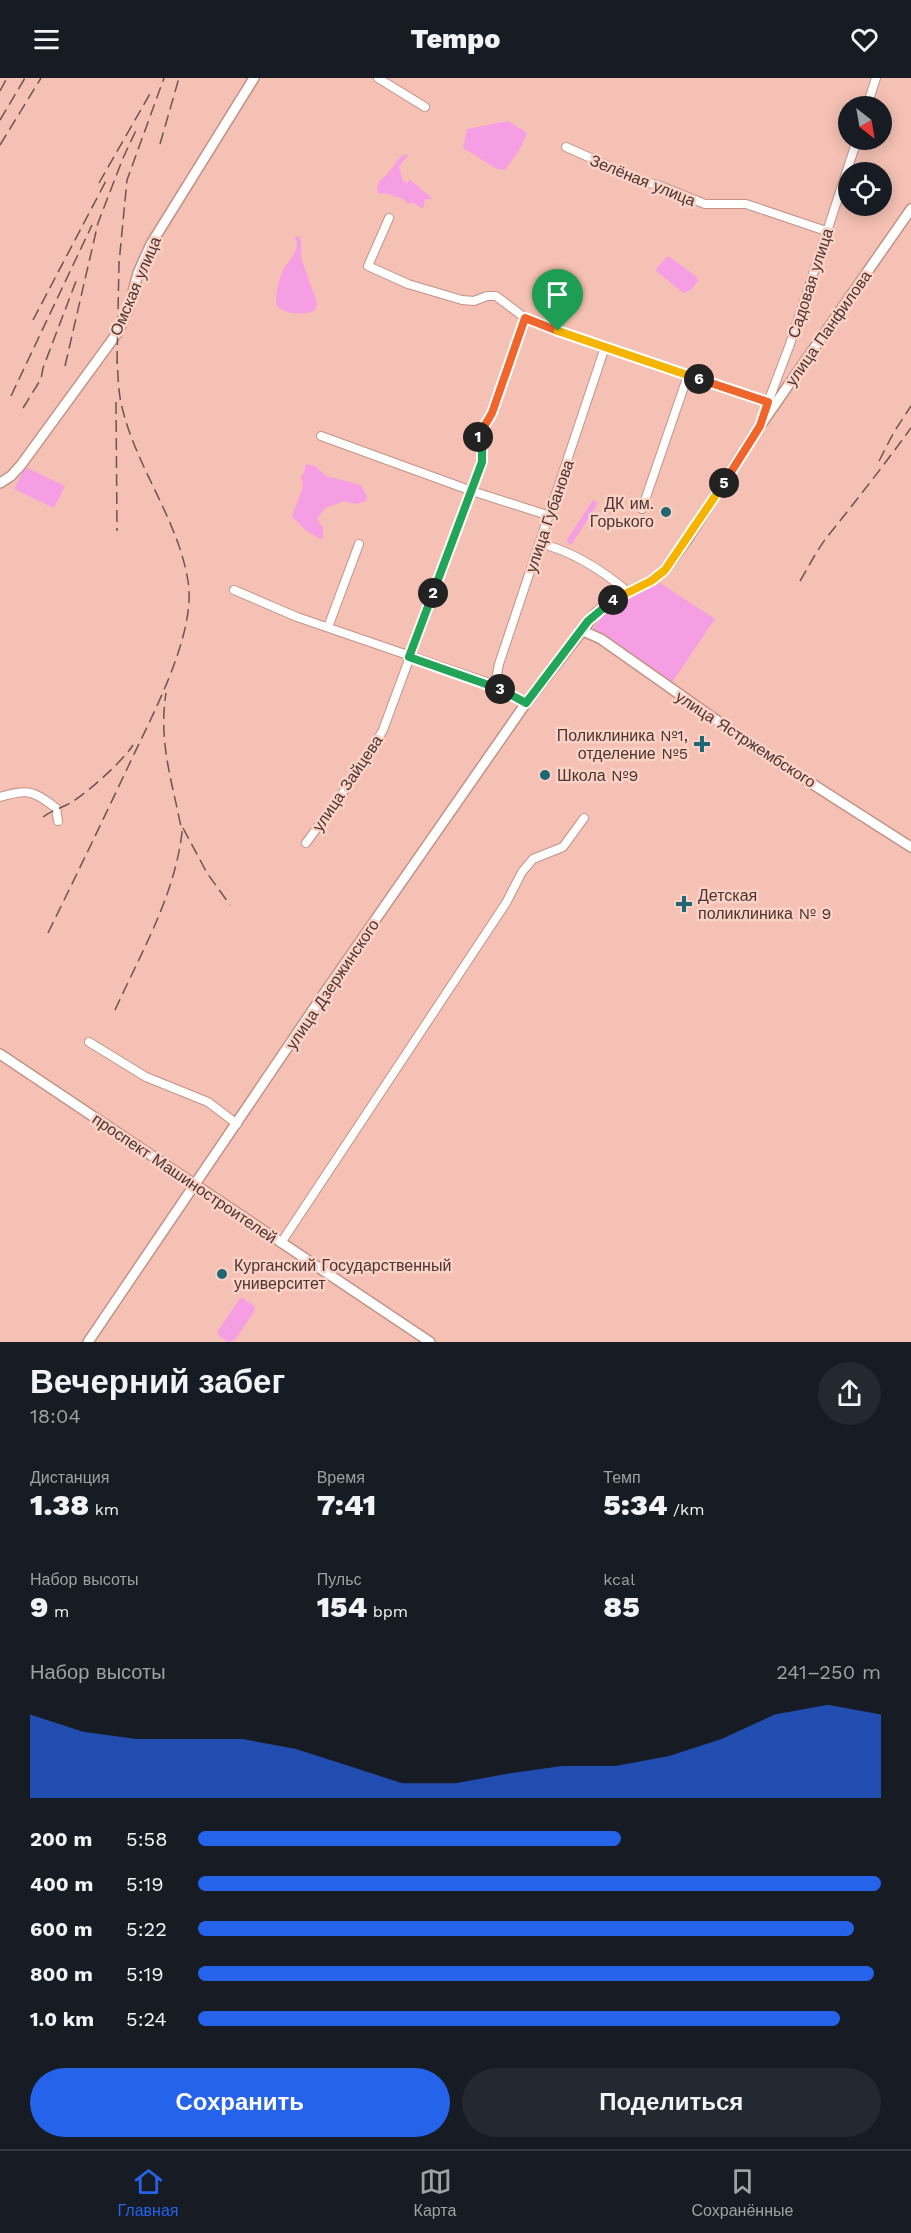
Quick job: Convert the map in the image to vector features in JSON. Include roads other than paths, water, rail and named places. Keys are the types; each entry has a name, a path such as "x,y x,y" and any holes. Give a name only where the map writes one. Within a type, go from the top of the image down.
{"main road":[{"name":"Омская улица","path":"0,483 11,476 21,465 118,332 129,307 138,273 151,244 255,78"},
{"name":"улица Панфилова","path":"581,630 604,605 651,581 665,570 688,538 772,404 911,209"},
{"name":"улица Дзержинского","path":"88,1342 323,995 526,703 581,630"},
{"name":"улица Ястржембского","path":"581,630 601,639 753,746 911,847"},
{"name":"проспект Машиностроителей","path":"0,1054 430,1342"}],"street":[{"path":"378,78 425,107"},
{"path":"870,96 876,78"},
{"name":"Зелёная улица","path":"566,147 642,181 705,204 746,204 826,231"},
{"name":"Садовая улица","path":"772,404 853,150"},
{"path":"389,218 368,266 408,284 462,300 474,301 496,296 525,318 772,404"},
{"name":"улица Зайцева","path":"306,843 378,741 472,490 483,456 477,436 486,426 492,413 525,318"},
{"name":"улица Губанова","path":"495,685 499,664 605,347"},
{"path":"642,509 688,375"},
{"path":"321,436 549,516"},
{"path":"539,543 559,548 609,576 628,592"},
{"path":"328,627 359,544"},
{"path":"234,590 297,617 495,685 526,703"},
{"path":"0,798 21,791 30,791 56,808 58,821"},
{"path":"281,1243 488,930 522,872 534,859 563,847 584,818"},
{"path":"89,1042 146,1077 208,1102 237,1124"}],"railway":[{"path":"0,91 7,78"},
{"path":"0,120 25,78"},
{"path":"0,145 41,78"},
{"path":"117,363 119,263 127,180 164,78"},
{"path":"160,144 179,78"},
{"path":"99,183 151,92"},
{"path":"65,366 98,223 138,126"},
{"path":"33,320 108,177"},
{"path":"11,396 92,225"},
{"path":"23,408 41,379 43,368 78,276"},
{"path":"48,933 170,677 186,626 189,603 188,581 176,537 138,454 123,411 117,357"},
{"path":"116,402 117,531"},
{"path":"879,461 911,406"},
{"path":"800,581 823,542 911,428"},
{"path":"115,1010 165,901 182,832 165,746 166,693"},
{"path":"43,817 72,802 87,791 114,767 133,745"},
{"path":"183,828 207,873 230,905"}],"place":[{"name":"ДК им. Горького","path":"666,512"},
{"name":"Поликлиника №1, отделение №5","path":"702,744"},
{"name":"Школа №9","path":"545,775"},
{"name":"Детская поликлиника № 9","path":"684,904"},
{"name":"Курганский Государственный университет","path":"222,1274"}]}
